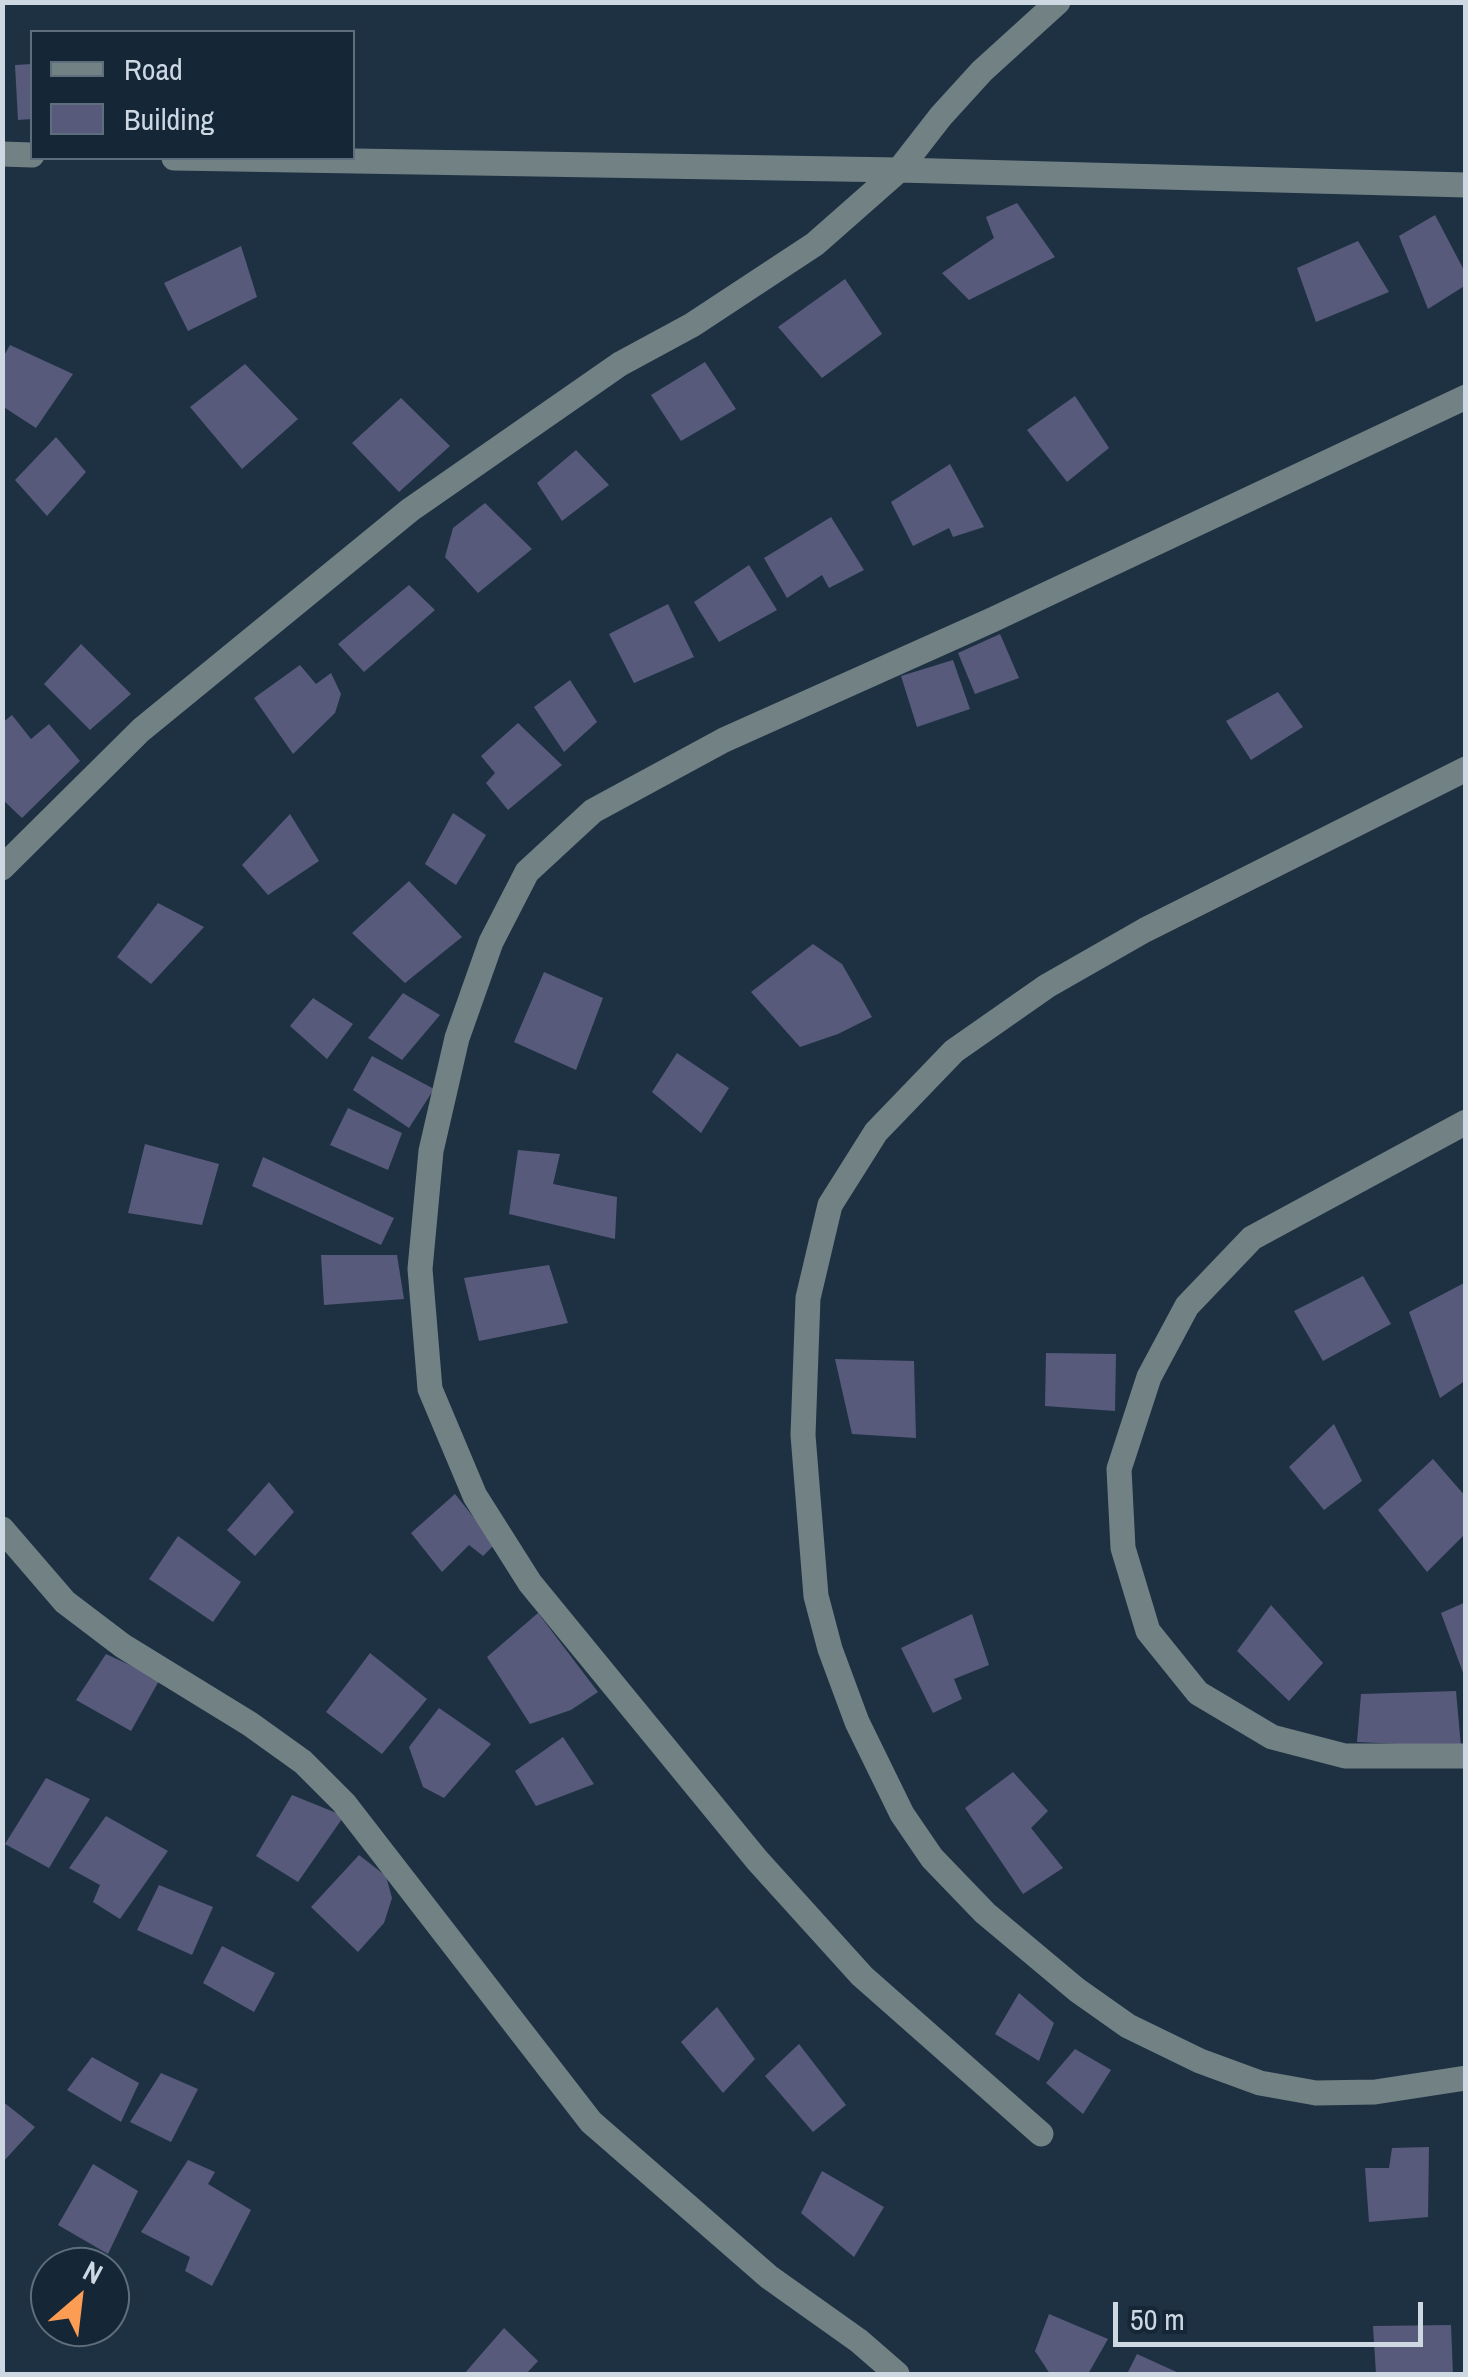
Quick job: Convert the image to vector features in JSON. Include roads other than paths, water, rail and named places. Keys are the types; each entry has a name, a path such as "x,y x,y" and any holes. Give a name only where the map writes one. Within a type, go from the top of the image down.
{"street":[{"path":"2,868 141,730 410,510 554,407 620,364 692,326 815,244 899,170 940,116 982,71 1058,2"},
{"path":"2,154 30,155"},
{"path":"295,160 899,170 1466,186"},
{"path":"1041,2134 862,1976 757,1860 530,1583 475,1496 430,1388 420,1269 431,1151 457,1038 490,942 527,872 593,811 724,740 992,620 1466,397"},
{"path":"1466,769 1146,930 1047,986 954,1050 876,1132 830,1205 808,1298 803,1435 816,1596 830,1649 857,1722 902,1814 932,1858 985,1913 1077,1990 1128,2026 1200,2061 1260,2083 1316,2094 1425,2086 1466,2078"},
{"path":"1466,1122 1252,1238 1187,1306 1149,1377 1119,1469 1123,1548 1148,1631 1198,1693 1272,1737 1345,1756 1466,1756"},
{"path":"2,1529 65,1602 123,1646 250,1724 303,1762 344,1803 592,2122 769,2277 859,2341 897,2374"}]}
